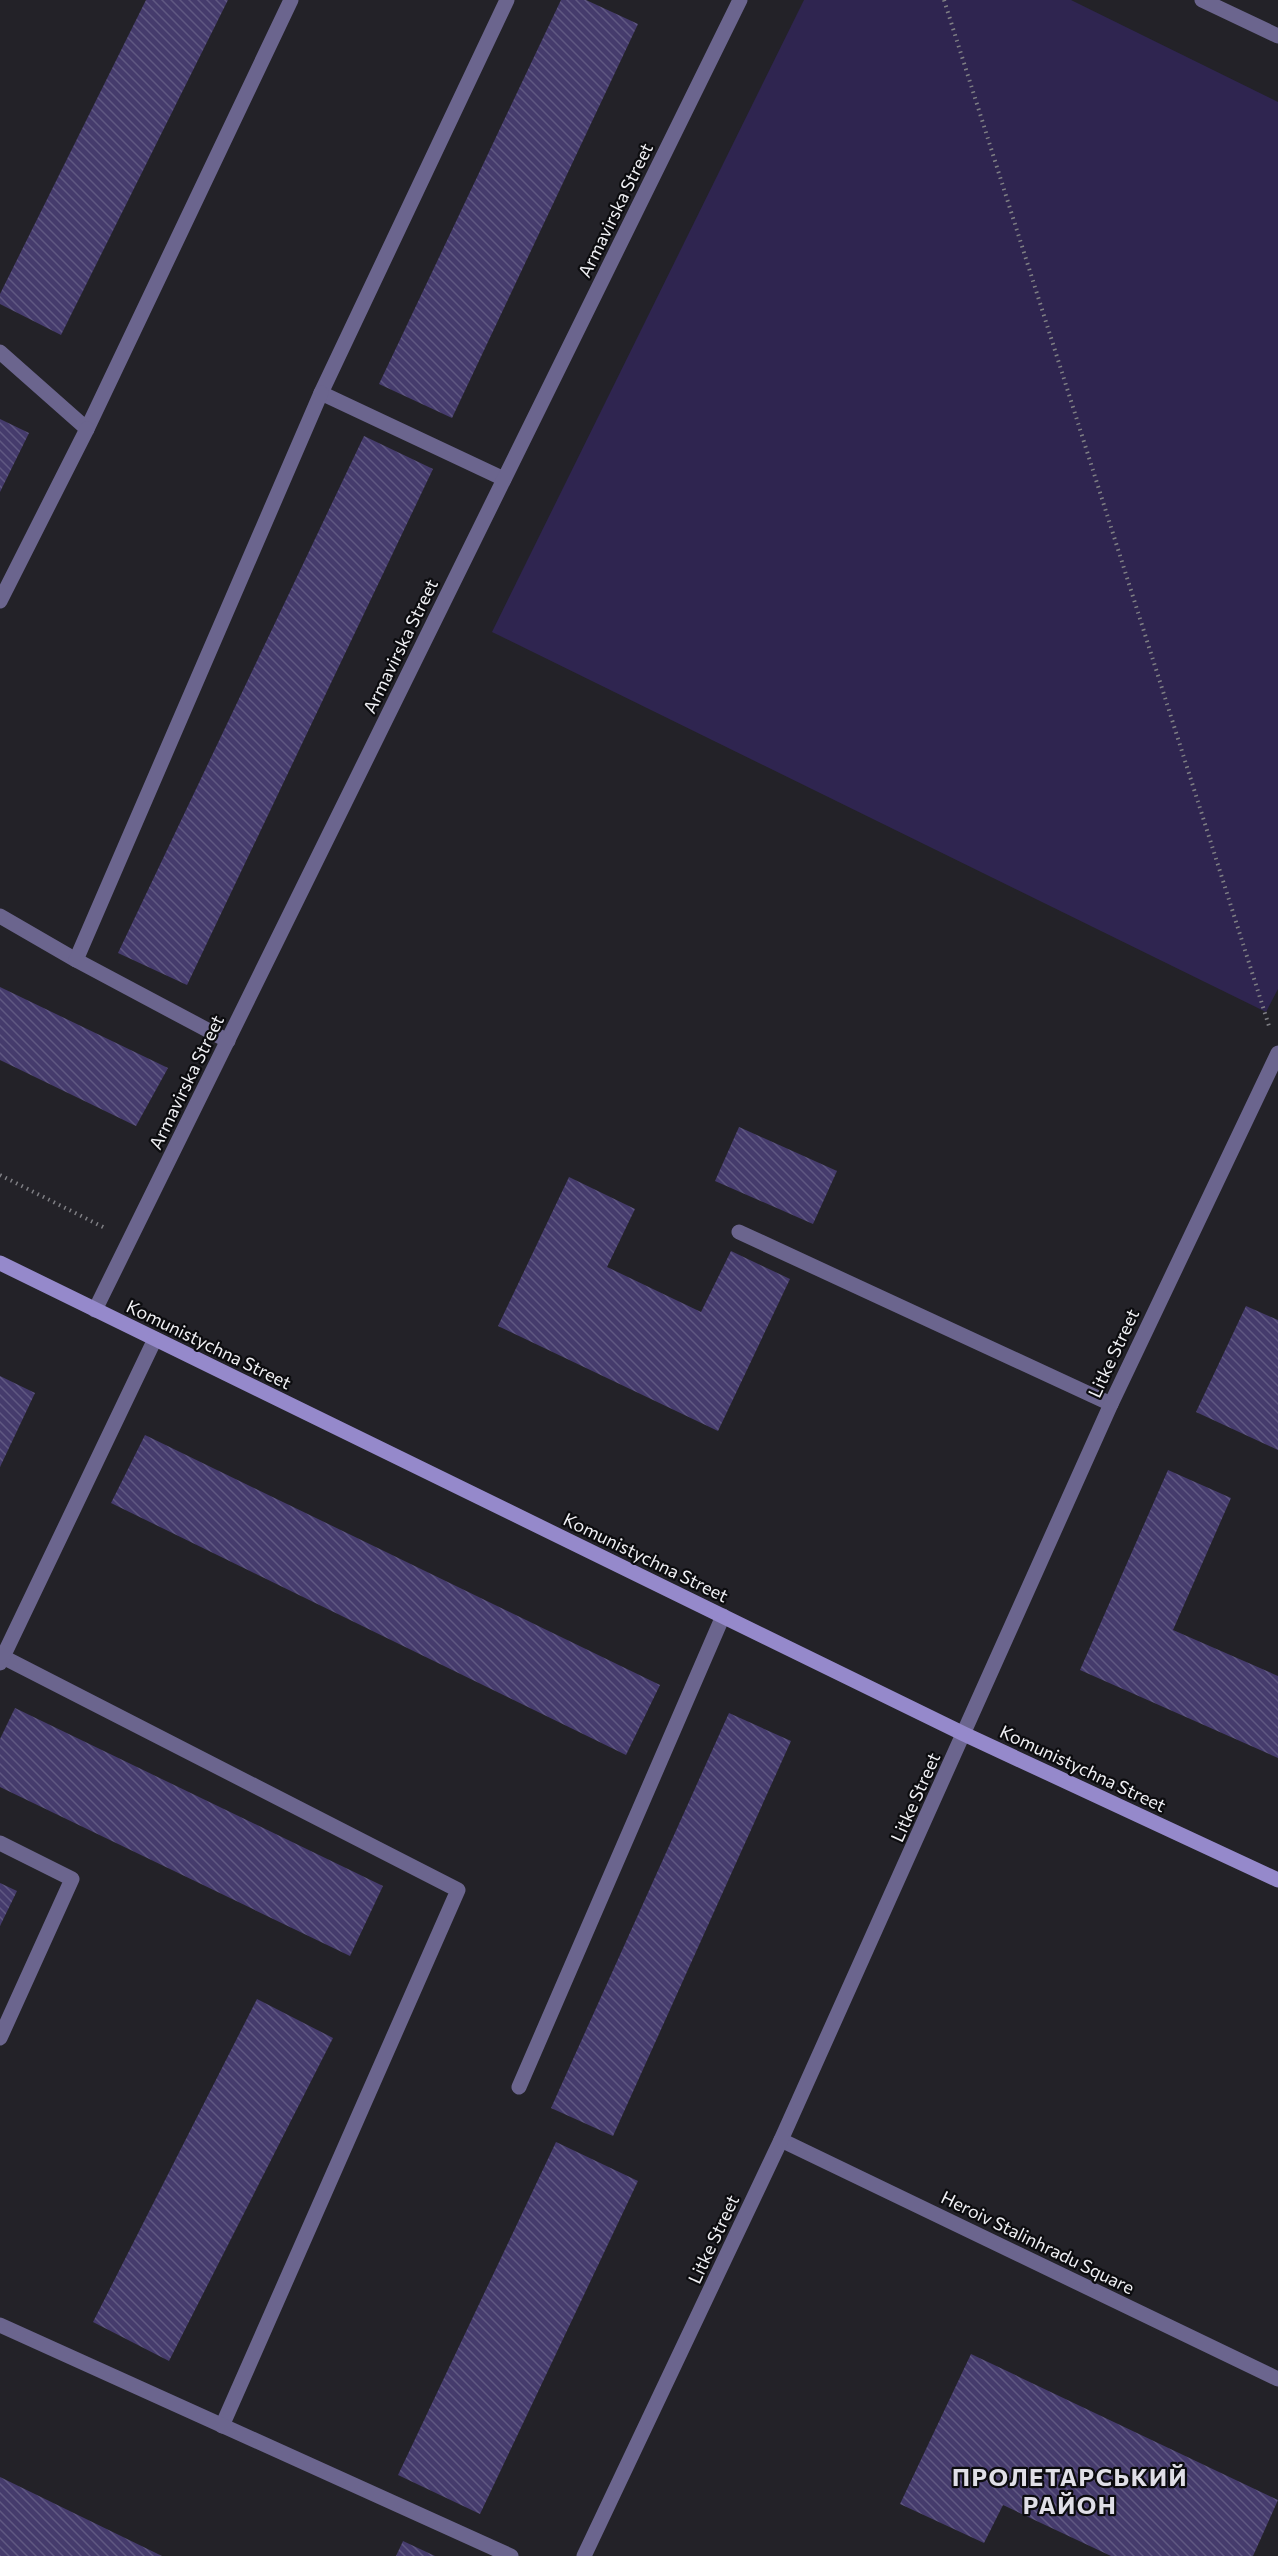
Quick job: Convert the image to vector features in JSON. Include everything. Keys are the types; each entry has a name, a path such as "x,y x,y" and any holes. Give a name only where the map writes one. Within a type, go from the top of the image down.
{"street":[{"path":"0,601 87,429 291,0"},
{"path":"76,960 321,393 507,0"},
{"name":"Armavirska Street","path":"95,1310 740,0"},
{"path":"1202,0 1278,36"},
{"path":"0,352 87,429"},
{"path":"321,393 504,479"},
{"path":"0,916 76,960 228,1041"},
{"name":"Litke Street","path":"585,2556 781,2140 1111,1404 1278,1054"},
{"path":"739,1232 1111,1404"},
{"name":"Komunistychna Street","path":"0,1263 964,1734 1278,1880"},
{"path":"156,1339 2,1660 459,1890 222,2426"},
{"path":"519,2087 723,1616"},
{"path":"0,1843 72,1880 0,2038"},
{"name":"Heroiv Stalinhradu Square","path":"781,2140 1278,2379"},
{"path":"0,2325 511,2556"}],"path":[{"path":"944,0 1278,1054"},
{"path":"0,1175 130,1240"}],"shaded area":[{"path":"804,0 1071,0 1278,102 1278,989 1266,1012 492,632"}],"building":[{"path":"146,0 228,0 61,335 0,304 0,294"},
{"path":"561,0 586,0 638,24 452,418 379,384"},
{"path":"0,419 29,433 0,492"},
{"path":"364,436 433,469 187,985 118,953"},
{"path":"0,987 168,1068 136,1126 0,1060"},
{"path":"739,1127 837,1171 813,1224 715,1181"},
{"path":"569,1177 635,1209 607,1267 701,1312 731,1251 790,1279 718,1431 498,1326"},
{"path":"1246,1306 1278,1320 1278,1450 1196,1412"},
{"path":"0,1376 35,1393 0,1467"},
{"path":"145,1435 660,1685 626,1755 111,1503"},
{"path":"1168,1470 1231,1498 1173,1630 1278,1676 1278,1758 1080,1670"},
{"path":"15,1708 383,1886 350,1956 0,1787 0,1739"},
{"path":"729,1713 791,1741 613,2136 551,2108"},
{"path":"0,1883 17,1891 0,1926"},
{"path":"257,1999 333,2038 169,2361 93,2322"},
{"path":"556,2142 638,2181 480,2514 398,2475"},
{"path":"971,2354 1278,2500 1253,2556 1111,2556 1003,2505 984,2543 900,2504"},
{"path":"0,2477 162,2556 0,2556"},
{"path":"403,2541 435,2556 396,2556"}],"district":[{"name":"ПРОЛЕТАРСЬКИЙ РАЙОН","path":"1070,2490"}]}
